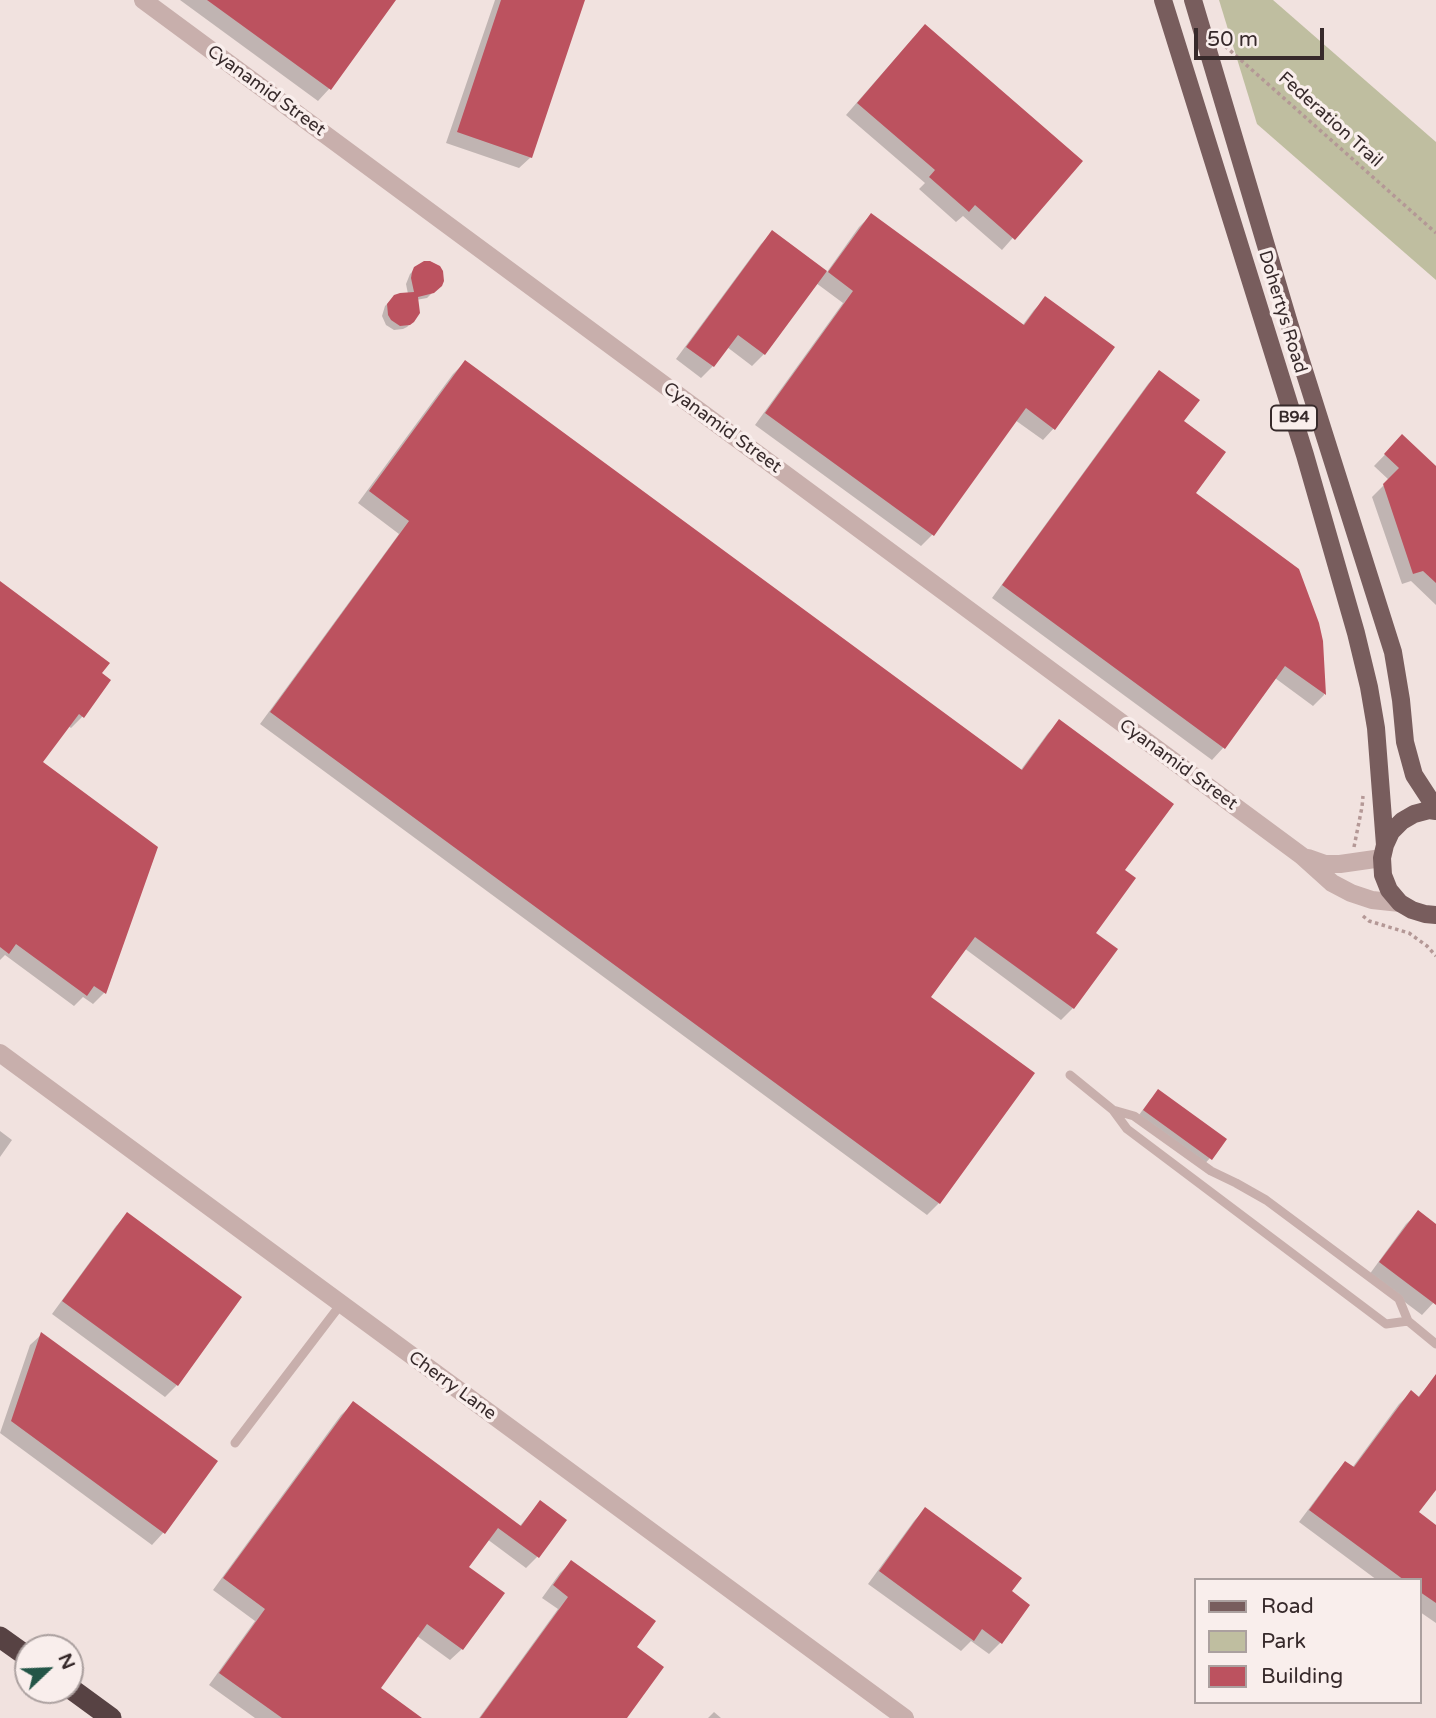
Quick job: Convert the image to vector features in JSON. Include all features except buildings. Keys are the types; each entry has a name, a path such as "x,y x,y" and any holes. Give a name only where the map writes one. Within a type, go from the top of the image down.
{"highway":[{"path":"84,1698 111,1718"}],"main road":[{"name":"Dohertys Road","path":"1163,0 1301,443 1356,633 1376,729 1383,851"},
{"name":"Dohertys Road","path":"1193,0 1289,323 1393,652 1405,742 1414,775 1436,805"},
{"path":"1383,851 1391,832 1402,821 1414,814 1436,811"},
{"name":"B94","path":"1383,851 1383,875 1400,903"},
{"path":"1400,903 1412,911 1432,918"}],"street":[{"name":"Cyanamid Street","path":"143,0 1301,856 1332,883 1372,900 1400,903"},
{"name":"Cyanamid Street","path":"1301,856 1325,864 1340,864 1383,851"},
{"name":"Cherry Lane","path":"0,1053 905,1718"}],"lane":[{"path":"1069,1074 1113,1110 1127,1129 1386,1324 1408,1321"},
{"path":"1113,1110 1134,1116 1211,1171 1266,1199 1399,1299 1408,1321 1436,1344"},
{"path":"235,1443 341,1304"}],"path":[{"name":"Federation Trail","path":"1224,45 1436,233"},
{"path":"1354,847 1363,787"},
{"path":"1358,909 1369,921 1409,933 1436,956"}],"green space":[{"path":"1219,0 1273,0 1436,142 1436,280 1257,124"}]}
